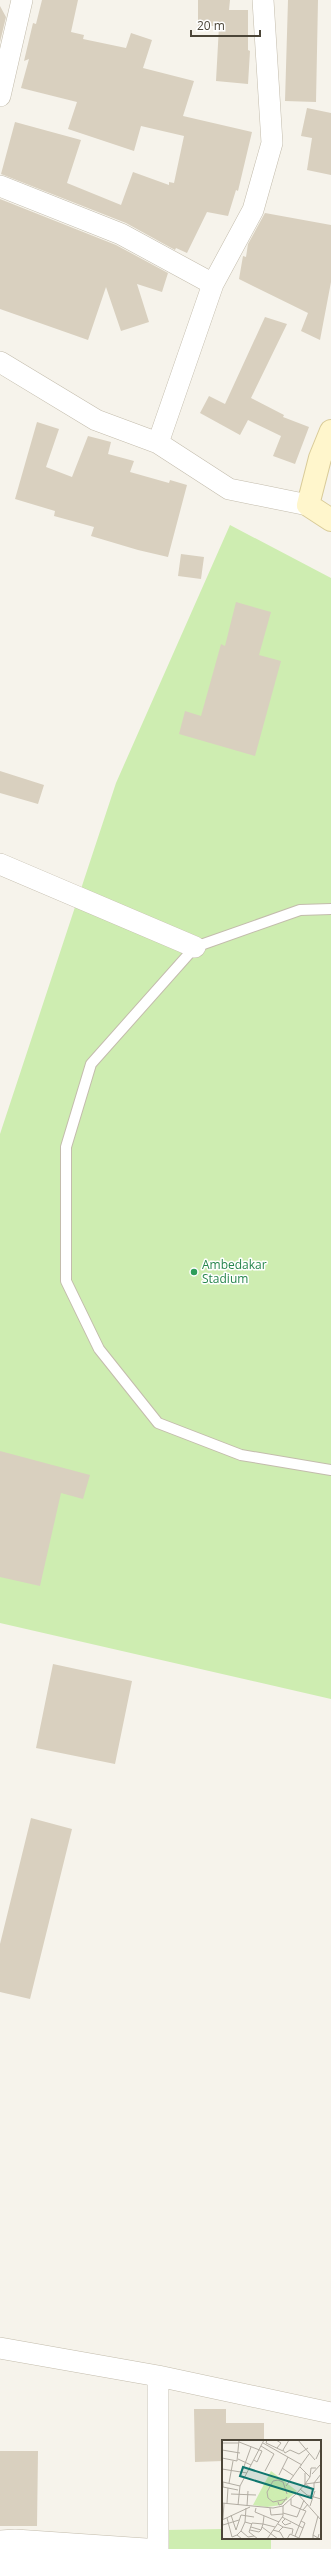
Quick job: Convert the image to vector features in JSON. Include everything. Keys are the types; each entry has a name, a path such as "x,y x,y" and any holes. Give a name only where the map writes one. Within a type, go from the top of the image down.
{"street":[{"path":"0,96 22,0"},
{"path":"158,443 213,284 253,210 272,143 263,0"},
{"path":"0,186 121,234 213,284"},
{"path":"0,362 96,420 158,443 229,489 308,505 331,520"},
{"path":"308,505 320,458 331,431"},
{"path":"0,864 195,948"},
{"path":"0,2348 158,2376 331,2413"},
{"path":"158,2376 158,2549"},
{"path":"0,2541 15,2540 146,2549"}],"lane":[{"path":"331,909 300,910 195,948 91,1064 66,1147 66,1281 99,1349 158,1424 241,1455 331,1470"}],"green space":[{"path":"230,525 331,578 331,1699 0,1623 0,1134 116,783"},
{"path":"222,2529 222,2539 271,2539 271,2549 166,2549 165,2530"}],"building":[{"path":"42,0 78,0 71,32 84,35 83,39 126,48 131,33 152,40 143,68 194,81 183,116 252,132 238,191 236,190 228,216 207,212 187,253 176,248 175,250 126,223 1,174 15,122 81,140 67,183 121,205 133,172 169,185 169,182 174,183 184,136 141,126 134,151 68,129 77,102 21,88 29,59 24,61 33,23 36,24"},
{"path":"198,0 230,0 229,10 248,10 248,50 250,51 248,84 216,81 219,26 198,26"},
{"path":"288,0 318,0 316,102 285,101"},
{"path":"0,6 6,17 0,42"},
{"path":"307,108 331,113 331,175 307,170 312,138 301,136"},
{"path":"0,199 116,245 168,273 162,292 137,284 149,322 121,331 106,287 88,340 0,309"},
{"path":"265,213 331,225 331,282 320,340 301,331 308,313 239,279 243,256 246,257 248,244"},
{"path":"265,317 287,324 251,398 284,415 283,417 309,427 295,464 273,456 281,436 248,420 240,435 200,413 209,396 225,404"},
{"path":"37,422 59,429 46,467 72,477 88,436 111,442 108,454 134,461 130,472 169,483 170,480 187,485 168,557 91,536 94,527 54,516 55,511 15,499"},
{"path":"181,554 204,557 201,579 178,576"},
{"path":"236,602 271,612 259,655 281,661 255,756 179,734 185,711 201,716 221,644 225,646"},
{"path":"0,771 44,785 38,804 0,793"},
{"path":"0,1451 90,1475 83,1499 61,1493 40,1586 0,1577"},
{"path":"53,1664 132,1681 115,1764 36,1748"},
{"path":"31,1818 72,1829 30,1999 0,1992 0,1944"},
{"path":"194,2409 226,2409 226,2423 264,2423 264,2440 222,2440 222,2461 195,2462"},
{"path":"0,2451 38,2451 37,2526 0,2526"}],"place":[{"name":"Ambedakar Stadium","path":"194,1272"}]}
